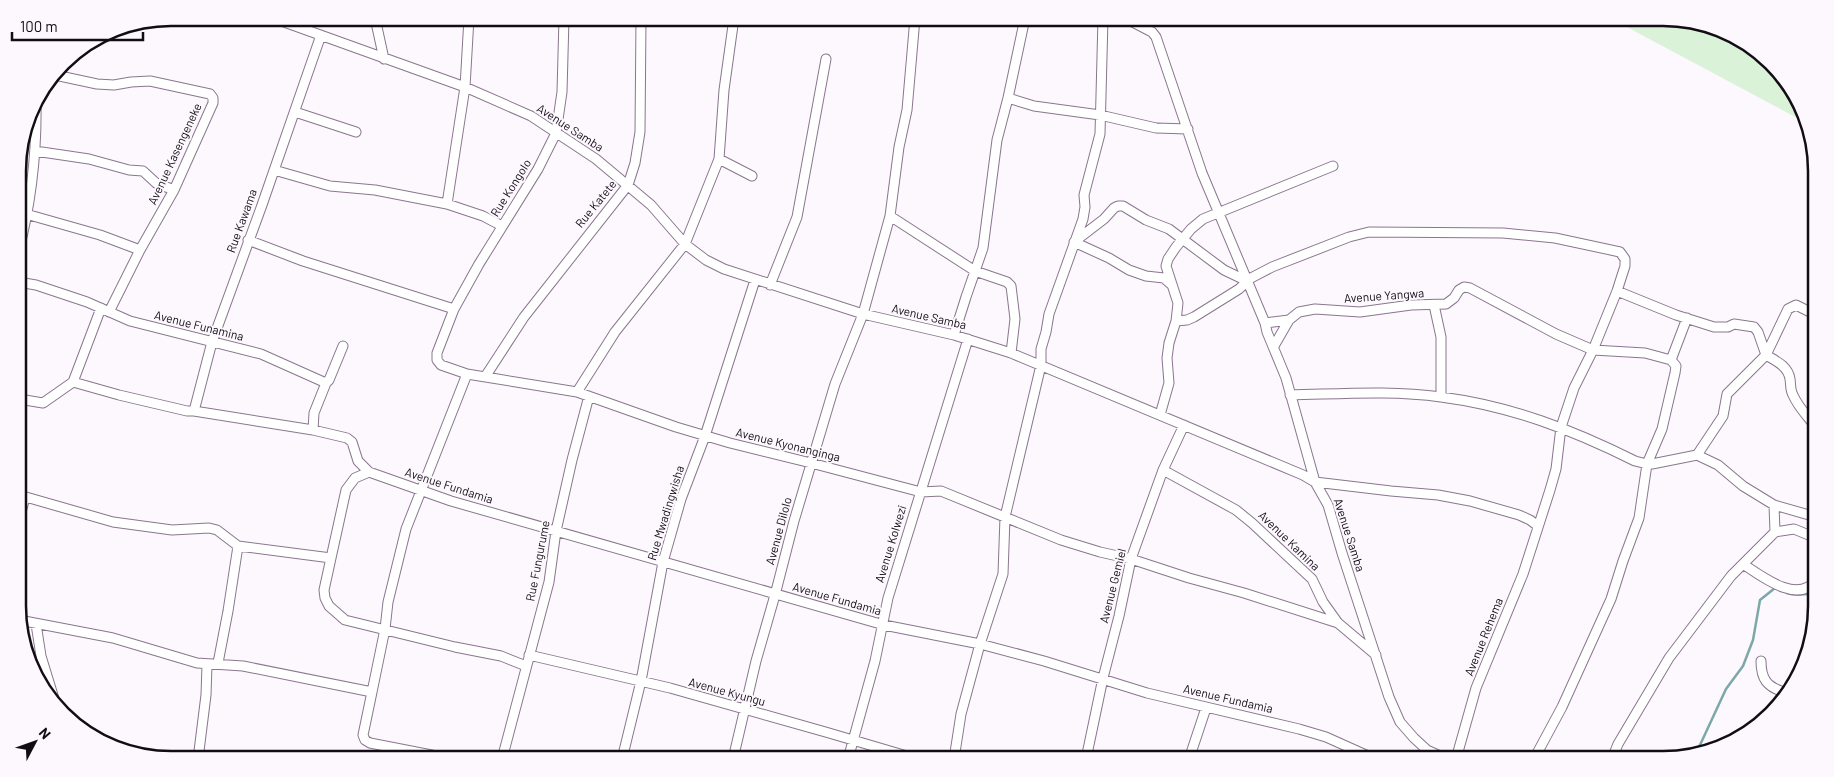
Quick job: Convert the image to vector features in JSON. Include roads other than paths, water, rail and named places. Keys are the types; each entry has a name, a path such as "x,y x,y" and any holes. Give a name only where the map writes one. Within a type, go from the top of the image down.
{"street":[{"name":"Avenue Samba","path":"296,26 465,88 530,116 596,159 651,205 686,244 706,260 724,269 863,314 954,335 1011,353 1160,414 1315,482 1328,505 1389,697 1400,722 1427,750"},
{"path":"377,26 384,59"},
{"path":"447,204 465,88 468,26"},
{"name":"Rue Kongolo","path":"437,360 437,353 454,309 478,264 538,169 556,133 562,92 564,26"},
{"name":"Rue Katete","path":"485,377 524,317 628,185 635,163 640,132 641,26"},
{"path":"577,392 616,332 686,244 719,159 724,90 733,26"},
{"name":"Avenue Dilolo","path":"735,751 785,551 835,384 863,314 890,216 899,147 907,110 914,26"},
{"path":"954,335 983,248 997,140 1023,26"},
{"path":"955,750 961,714 1002,574 1005,517 1041,365 1041,349 1049,314 1083,218 1085,207 1084,195 1100,134 1104,26"},
{"path":"1141,26 1152,32 1156,37 1202,173 1265,322 1267,332 1286,378 1315,482 1438,495 1470,501 1519,515 1538,526"},
{"name":"Rue Kawama","path":"190,411 212,342 321,35"},
{"path":"770,285 796,217 826,59"},
{"name":"Avenue Kasengeneke","path":"62,76 97,84 114,85 150,81 210,94 213,98 213,103 174,190 105,310 73,382"},
{"path":"1008,98 1034,106 1100,115 1156,128 1188,129"},
{"path":"295,112 356,132"},
{"path":"27,208 35,151 37,117"},
{"path":"35,151 89,160 129,170 138,169 147,173 156,183 174,190"},
{"path":"719,159 752,176"},
{"path":"1160,414 1169,383 1167,358 1169,343 1176,322 1178,303 1166,266 1168,259 1183,238 1202,219 1333,166"},
{"path":"274,170 330,186 375,190 447,204 483,216 502,226"},
{"path":"1074,242 1118,206 1128,208 1146,220 1169,229 1224,270 1247,281"},
{"path":"27,214 100,235 140,250"},
{"path":"890,216 974,271 1007,282 1011,286 1015,319 1011,353"},
{"name":"Avenue Rehema","path":"1247,281 1272,267 1358,234 1418,231 1495,232 1555,238 1620,252 1625,259 1625,266 1593,350 1574,388 1561,427 1556,469 1523,574 1476,688 1458,750"},
{"path":"248,240 303,261 454,309"},
{"path":"1074,242 1109,258 1129,270 1146,276 1164,278 1172,285"},
{"name":"Rue Mwadingwisha","path":"624,751 641,681 663,562 681,500 705,436 755,280"},
{"path":"1176,322 1187,320 1194,316 1239,289 1247,281"},
{"name":"Avenue Funamina","path":"27,284 44,288 130,321 261,354 326,383"},
{"name":"Avenue Yangwa","path":"1265,322 1289,320 1299,312 1315,309 1360,312 1411,305 1446,304 1464,287 1470,288 1556,334 1593,350"},
{"path":"1616,291 1676,315 1714,327 1728,327 1734,324 1754,327 1758,332 1766,354 1786,370 1790,377 1791,392 1808,417"},
{"path":"1434,305 1441,337 1441,397"},
{"path":"1697,455 1723,416 1728,394 1766,354 1788,309 1796,305 1808,311"},
{"path":"1671,360 1687,318"},
{"path":"1274,346 1289,320"},
{"name":"Avenue Kolwezi","path":"850,751 884,626 888,598 968,339"},
{"path":"313,430 314,413 326,383 330,380 343,346"},
{"path":"1539,750 1562,707 1611,599 1639,518 1647,464 1662,429 1676,366 1671,360 1645,353 1593,350"},
{"name":"Avenue Kyonanginga","path":"437,360 441,365 467,374 577,392 705,436 920,492 941,491 1061,540 1100,552 1132,559 1338,623"},
{"path":"408,751 370,743 365,740 363,735 385,629 388,602 406,529 467,374"},
{"path":"26,400 43,403 73,382 119,395 190,411 313,430 347,438 352,442 358,461 369,472 355,478 346,490 324,590 329,606 345,620 501,656 526,666"},
{"path":"1290,395 1404,394 1441,397 1519,413 1561,427 1635,461 1647,464 1697,455 1718,465 1743,486 1774,505 1808,515"},
{"name":"Rue Fungurume","path":"504,751 549,582 556,532 574,451 589,396"},
{"name":"Avenue Gemiel","path":"1088,750 1102,678 1132,559 1163,470 1184,425"},
{"name":"Avenue Kamina","path":"1163,470 1229,505 1252,523 1312,579 1323,602 1338,623 1376,655"},
{"name":"Avenue Fundamia","path":"369,472 422,491 556,532 884,626 980,644 1044,660 1147,693 1299,729 1326,737 1355,750"},
{"path":"26,497 121,524 172,530 209,528 217,530 238,546 331,558"},
{"path":"1774,505 1774,532"},
{"path":"1616,750 1669,658 1731,576 1774,532 1794,529 1808,535"},
{"path":"218,663 238,546"},
{"path":"1743,564 1773,584 1782,587 1808,587"},
{"path":"27,622 113,638 197,663 243,666 372,692"},
{"path":"36,624 41,656 49,683"},
{"name":"Avenue Kyungu","path":"530,655 641,681 830,733 886,751"},
{"path":"1761,661 1763,679 1773,688 1780,691"},
{"path":"199,751 206,695 207,665"},
{"path":"1192,750 1206,708"}],"waterway":[{"path":"1699,746 1726,689 1743,666 1753,640 1760,600 1775,588"},
{"path":"1787,593 1794,595 1808,594"}]}
